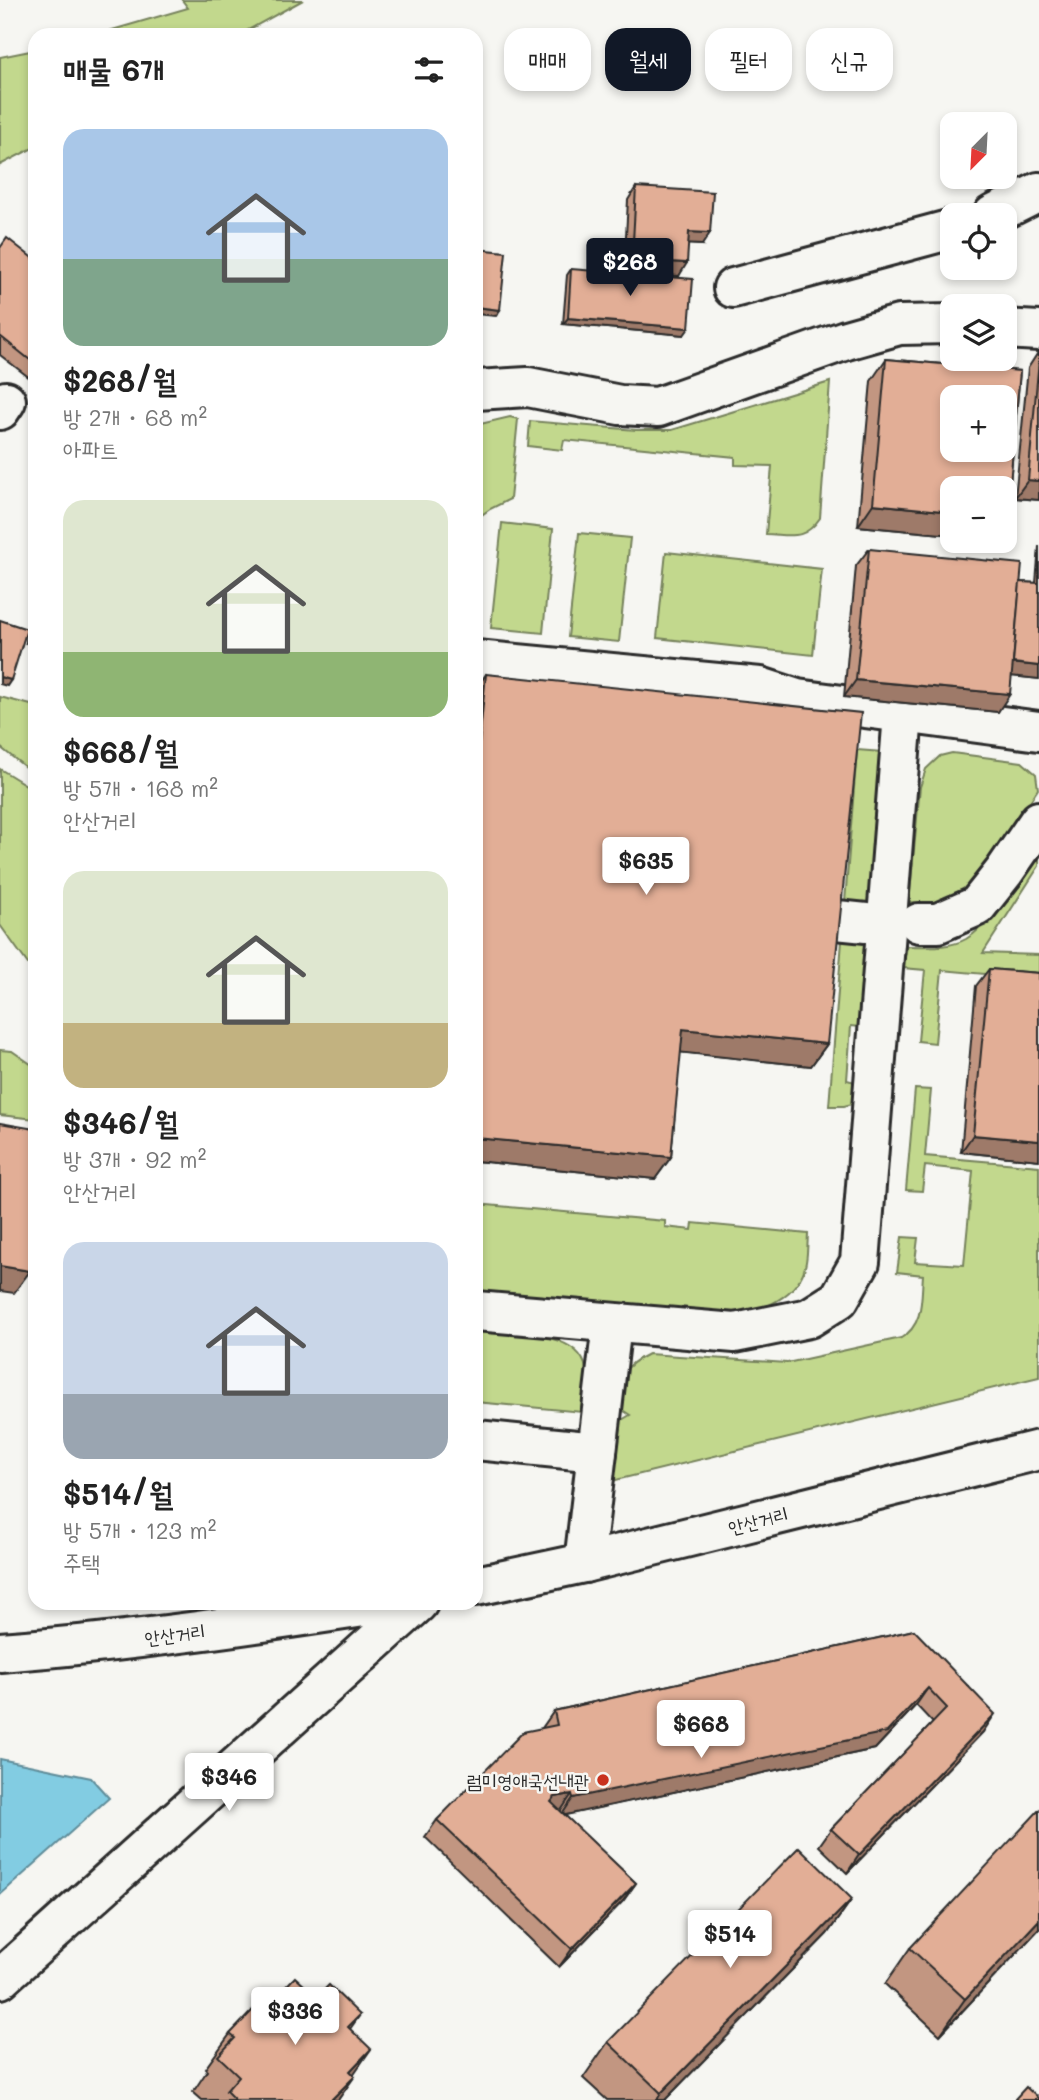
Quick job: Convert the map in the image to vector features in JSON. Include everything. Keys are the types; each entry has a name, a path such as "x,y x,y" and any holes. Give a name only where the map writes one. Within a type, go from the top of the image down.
{"main road":[{"path":"1017,203 1039,192"},
{"path":"733,288 940,232"},
{"path":"483,390 528,387 620,405 658,407 846,340 899,325 940,324"},
{"path":"1017,330 1039,331"},
{"path":"483,661 760,687 797,699 1039,731"},
{"path":"483,1312 735,1333 809,1318 839,1299 860,1262 903,714"},
{"path":"919,923 937,923 977,906 1039,821"},
{"path":"827,919 866,923"},
{"path":"584,1563 612,1324"},
{"path":"483,1441 597,1452"},
{"name":"안산거리","path":"483,1585 584,1563 1039,1450"},
{"name":"안산거리","path":"0,1652 238,1627 346,1610"},
{"path":"0,1979 410,1610"}],"green space":[{"path":"182,0 303,0 252,28 119,28 188,8"},
{"path":"28,51 28,151 0,165 0,57"},
{"path":"830,382 820,518 808,530 796,535 766,534 772,466 735,465 735,457 564,440 562,450 528,446 530,421 636,430 672,430"},
{"path":"510,417 518,419 510,499 483,514 483,423"},
{"path":"502,523 553,529 543,633 491,628"},
{"path":"579,533 630,538 619,642 568,637"},
{"path":"666,552 822,569 813,655 657,638"},
{"path":"0,697 28,704 28,769 0,747"},
{"path":"857,750 882,752 870,905 845,902"},
{"path":"952,753 1022,762 1036,774 1038,789 977,883 961,898 942,904 909,902 920,787 926,769 940,756"},
{"path":"0,769 28,788 28,964 0,925"},
{"path":"1039,850 1039,866 983,953 1039,955 1039,979 942,970 935,1043 918,1041 925,970 903,968 907,946 944,946 966,939 977,931 997,910"},
{"path":"842,941 867,943 860,1027 851,1026 847,1080 855,1082 852,1104 829,1106"},
{"path":"0,1050 12,1051 28,1062 28,1118 0,1115"},
{"path":"915,1089 931,1090 925,1156 1039,1166 1039,1377 612,1481 620,1421 630,1415 624,1411 619,1413 622,1378 630,1365 637,1360 648,1354 787,1363 901,1338 918,1319 923,1275 897,1272 902,1237 918,1238 915,1262 964,1265 973,1171 925,1166 922,1191 906,1190"},
{"path":"483,1205 665,1221 665,1227 692,1230 693,1223 808,1234 803,1272 788,1293 761,1308 731,1317 483,1295"},
{"path":"483,1331 540,1336 570,1347 581,1356 587,1374 582,1412 483,1403"}],"water":[{"path":"0,1759 91,1778 109,1798 0,1895"}],"building":[{"path":"636,187 713,192 710,233 689,232 687,263 632,260"},
{"path":"7,238 28,254 28,358 0,336 0,248"},
{"path":"483,250 506,252 500,310 483,308"},
{"path":"571,269 693,279 689,328 568,318"},
{"path":"886,359 940,364 940,371 1020,371 1017,405 1017,385 940,385 940,462 1012,462 1011,476 940,476 940,511 873,504"},
{"path":"1039,359 1039,481 1028,480"},
{"path":"869,549 1022,564 1010,694 856,680"},
{"path":"1020,582 1039,583 1039,666 1013,663"},
{"path":"0,620 27,629 11,680 0,677"},
{"path":"486,674 861,713 827,1044 683,1029 671,1157 483,1139 483,704"},
{"path":"989,969 1039,973 1039,1141 973,1135"},
{"path":"0,1123 28,1128 28,1271 0,1266"},
{"name":"럼미영애국선내관","path":"914,1630 995,1714 859,1855 831,1829 947,1708 928,1688 887,1732 573,1798 572,1794 555,1797 551,1802 636,1883 572,1949 437,1820 523,1732 557,1725 554,1711"},
{"path":"1039,1810 1039,1920 965,1999 910,1948"},
{"path":"799,1847 852,1899 661,2093 608,2042"},
{"path":"295,1977 317,1997 329,1985 360,2015 348,2027 371,2049 350,2071 355,2076 331,2100 235,2100 226,2091 239,2076 218,2056 235,2038 230,2034 269,1993 275,1998"},
{"path":"1026,2087 1039,2099 1039,2100 1014,2100"}],"place":[{"name":"럼미영애국선내관","path":"603,1780"}]}
